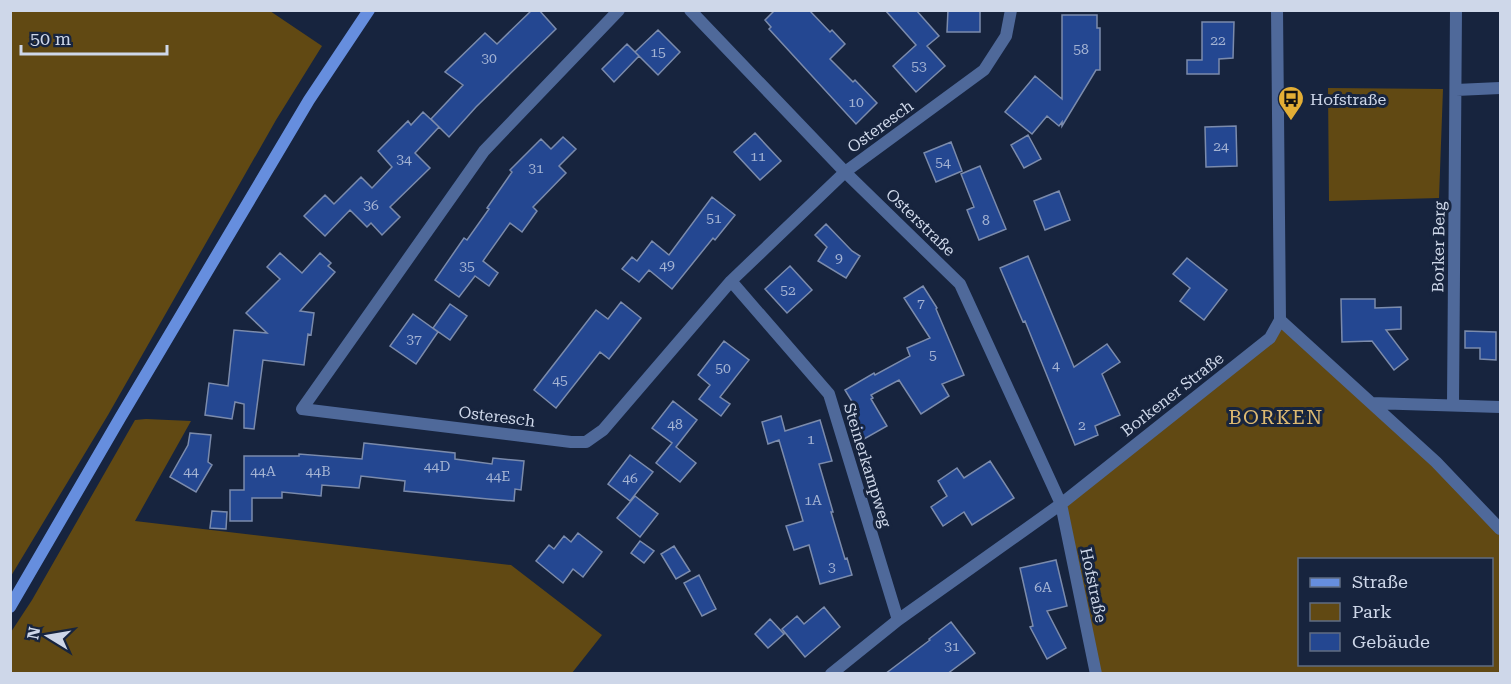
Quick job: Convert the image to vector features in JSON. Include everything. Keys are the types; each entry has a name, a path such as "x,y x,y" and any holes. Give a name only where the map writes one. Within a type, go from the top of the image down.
{"street":[{"path":"10,608 303,110 369,10"},
{"name":"Osteresch","path":"619,10 484,151 302,409 586,442 603,430 731,281 845,172 984,70 1006,36 1011,10"},
{"name":"Osterstraße","path":"690,10 845,172 960,284 1060,504"},
{"path":"1277,10 1280,320 1436,462 1500,529"},
{"name":"Borker Berg","path":"1453,405 1456,10"},
{"path":"1456,90 1500,88"},
{"name":"Steinerkampweg","path":"731,281 830,394 898,620"},
{"name":"Borkener Straße","path":"831,674 898,620 1060,504 1270,338 1280,320"},
{"path":"1371,403 1500,407"},
{"name":"Hofstraße","path":"1060,504 1096,674"}],"green space":[{"path":"11,10 270,11 322,46 276,120 108,415 11,576"},
{"path":"1328,88 1443,89 1439,198 1329,201"},
{"path":"1280,320 1500,529 1500,673 1096,673 1061,504 1270,338"},
{"path":"135,420 191,421 135,521 511,565 602,635 572,673 11,673 11,632 32,600"}],"building":[{"path":"532,10 539,10 556,29 476,107 449,137 431,119 463,85 445,72 485,33 497,44"},
{"path":"775,10 809,10 845,44 830,59 877,103 856,124 769,29 771,27 765,20"},
{"path":"885,10 916,10 939,36 927,46 945,66 916,92 893,66 916,45"},
{"path":"948,10 980,10 980,32 947,32"},
{"path":"1062,15 1097,15 1097,28 1100,28 1100,70 1096,70 1062,126 1062,122 1059,126 1047,116 1032,134 1005,112 1035,76 1062,99"},
{"path":"1202,22 1234,22 1233,58 1219,59 1219,74 1187,74 1187,60 1202,60"},
{"path":"658,30 680,52 658,75 635,52"},
{"path":"627,44 639,56 614,82 602,69"},
{"path":"423,112 439,127 415,153 430,168 390,207 400,217 382,235 371,223 367,227 350,210 325,236 304,216 325,195 334,204 361,177 372,188 392,167 378,151 408,121 411,125"},
{"path":"1236,126 1237,166 1206,167 1205,127"},
{"path":"755,133 781,161 760,180 734,152"},
{"path":"1028,135 1041,159 1024,168 1011,145"},
{"path":"563,137 576,149 559,166 566,173 533,207 537,211 522,232 510,223 483,261 498,273 489,286 475,276 459,297 435,280 464,238 467,240 489,209 487,208 512,172 510,170 541,139 551,149"},
{"path":"951,142 962,171 936,182 924,153"},
{"path":"980,166 1006,229 979,240 967,210 974,207 961,174"},
{"path":"1059,191 1070,220 1045,230 1034,201"},
{"path":"712,197 735,215 715,240 713,238 672,289 649,270 639,282 622,269 632,257 637,261 652,241 669,255"},
{"path":"826,224 852,251 860,256 846,278 818,261 827,247 815,235"},
{"path":"280,253 302,273 320,253 331,263 328,266 335,272 300,311 314,313 311,335 308,334 304,365 263,360 254,429 244,428 244,404 235,402 232,419 205,415 209,383 228,386 234,330 267,333 246,313 280,279 267,267"},
{"path":"1028,256 1074,367 1107,344 1120,362 1102,374 1120,415 1095,426 1098,435 1075,445 1025,321 1023,322 1000,268"},
{"path":"1187,258 1227,290 1204,320 1180,301 1190,288 1173,274"},
{"path":"790,266 812,290 787,313 765,289"},
{"path":"923,286 937,308 964,375 942,384 949,396 921,414 899,380 871,395 873,398 871,399 887,426 864,439 848,413 856,408 845,390 910,356 907,348 930,338 904,298"},
{"path":"1341,299 1375,299 1375,308 1401,307 1401,329 1386,330 1408,359 1394,370 1372,341 1342,342"},
{"path":"621,302 641,318 609,359 600,352 556,408 534,390 596,310 608,319"},
{"path":"450,304 467,316 450,340 433,328"},
{"path":"413,314 438,332 416,364 390,346"},
{"path":"1465,331 1496,332 1496,360 1480,359 1480,348 1465,348"},
{"path":"724,341 749,360 720,397 730,404 721,416 699,399 710,385 698,375"},
{"path":"673,401 697,420 676,447 696,463 680,482 656,463 672,443 652,428"},
{"path":"781,416 785,431 820,420 832,461 819,464 833,512 831,512 852,575 820,584 809,545 794,550 786,526 803,521 779,440 768,444 762,422"},
{"path":"190,433 211,435 208,462 212,465 196,492 170,477 188,445"},
{"path":"364,443 455,453 455,459 492,464 493,458 524,461 521,490 515,489 514,501 488,499 404,491 405,481 361,476 359,488 322,485 321,496 282,492 282,498 252,498 252,521 230,521 230,490 244,490 244,456 299,456 299,454 362,459"},
{"path":"630,455 653,472 630,501 608,484"},
{"path":"990,461 1014,498 972,525 964,512 943,526 931,507 947,496 938,481 957,468 964,478"},
{"path":"635,496 658,514 640,537 617,518"},
{"path":"212,511 227,512 226,529 210,528"},
{"path":"578,533 602,552 583,577 573,569 563,583 536,561 549,545 554,549 564,536 571,542"},
{"path":"640,541 654,551 644,563 631,553"},
{"path":"674,546 690,571 676,579 661,554"},
{"path":"1056,560 1067,606 1047,611 1066,648 1047,659 1030,627 1033,626 1020,568"},
{"path":"699,575 716,609 702,616 684,583"},
{"path":"824,607 840,627 805,657 782,629 797,616 804,624"},
{"path":"770,619 784,634 768,648 755,634"},
{"path":"951,622 975,653 947,674 885,674 930,640"}],"place":[{"name":"Hofstraße","path":"1291,122"}],"district":[{"name":"BORKEN","path":"1276,417"}]}
